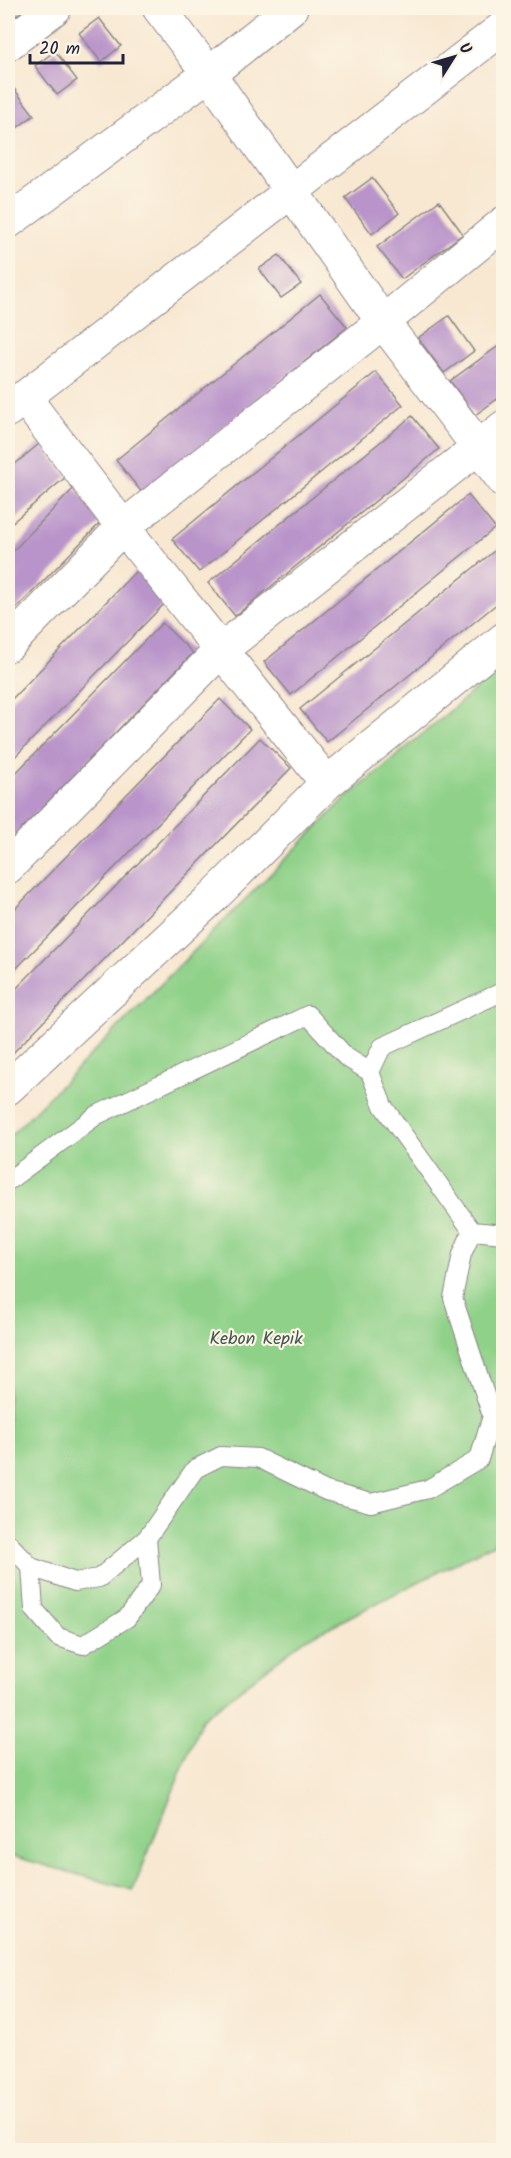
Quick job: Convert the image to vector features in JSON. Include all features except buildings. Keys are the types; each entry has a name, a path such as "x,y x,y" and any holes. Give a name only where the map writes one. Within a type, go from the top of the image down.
{"street":[{"path":"8,44 55,8"},
{"path":"159,8 209,74 383,322 504,481"},
{"path":"8,222 209,74 291,8"},
{"path":"327,783 123,527 16,403 504,27"},
{"path":"8,645 123,527 383,322 504,223"},
{"path":"8,867 221,650 504,427"},
{"path":"8,1088 213,897 327,783 504,639"}],"lane":[{"path":"370,1072 382,1047 504,991"},
{"path":"8,1181 97,1115 308,1015 346,1057 370,1072 383,1106 472,1232"},
{"path":"472,1232 504,1234"},
{"path":"8,1542 31,1567 75,1582 99,1578 147,1538 195,1469 221,1456 258,1458 326,1491 371,1503 428,1489 479,1459 492,1416 453,1298 462,1254 472,1232"},
{"path":"31,1567 34,1609 58,1637 83,1645 127,1618 151,1585 147,1538"}],"green space":[{"name":"Kebon Kepik","path":"503,666 503,1539 304,1640 202,1719 133,1890 8,1855 8,1137 343,801"}]}
